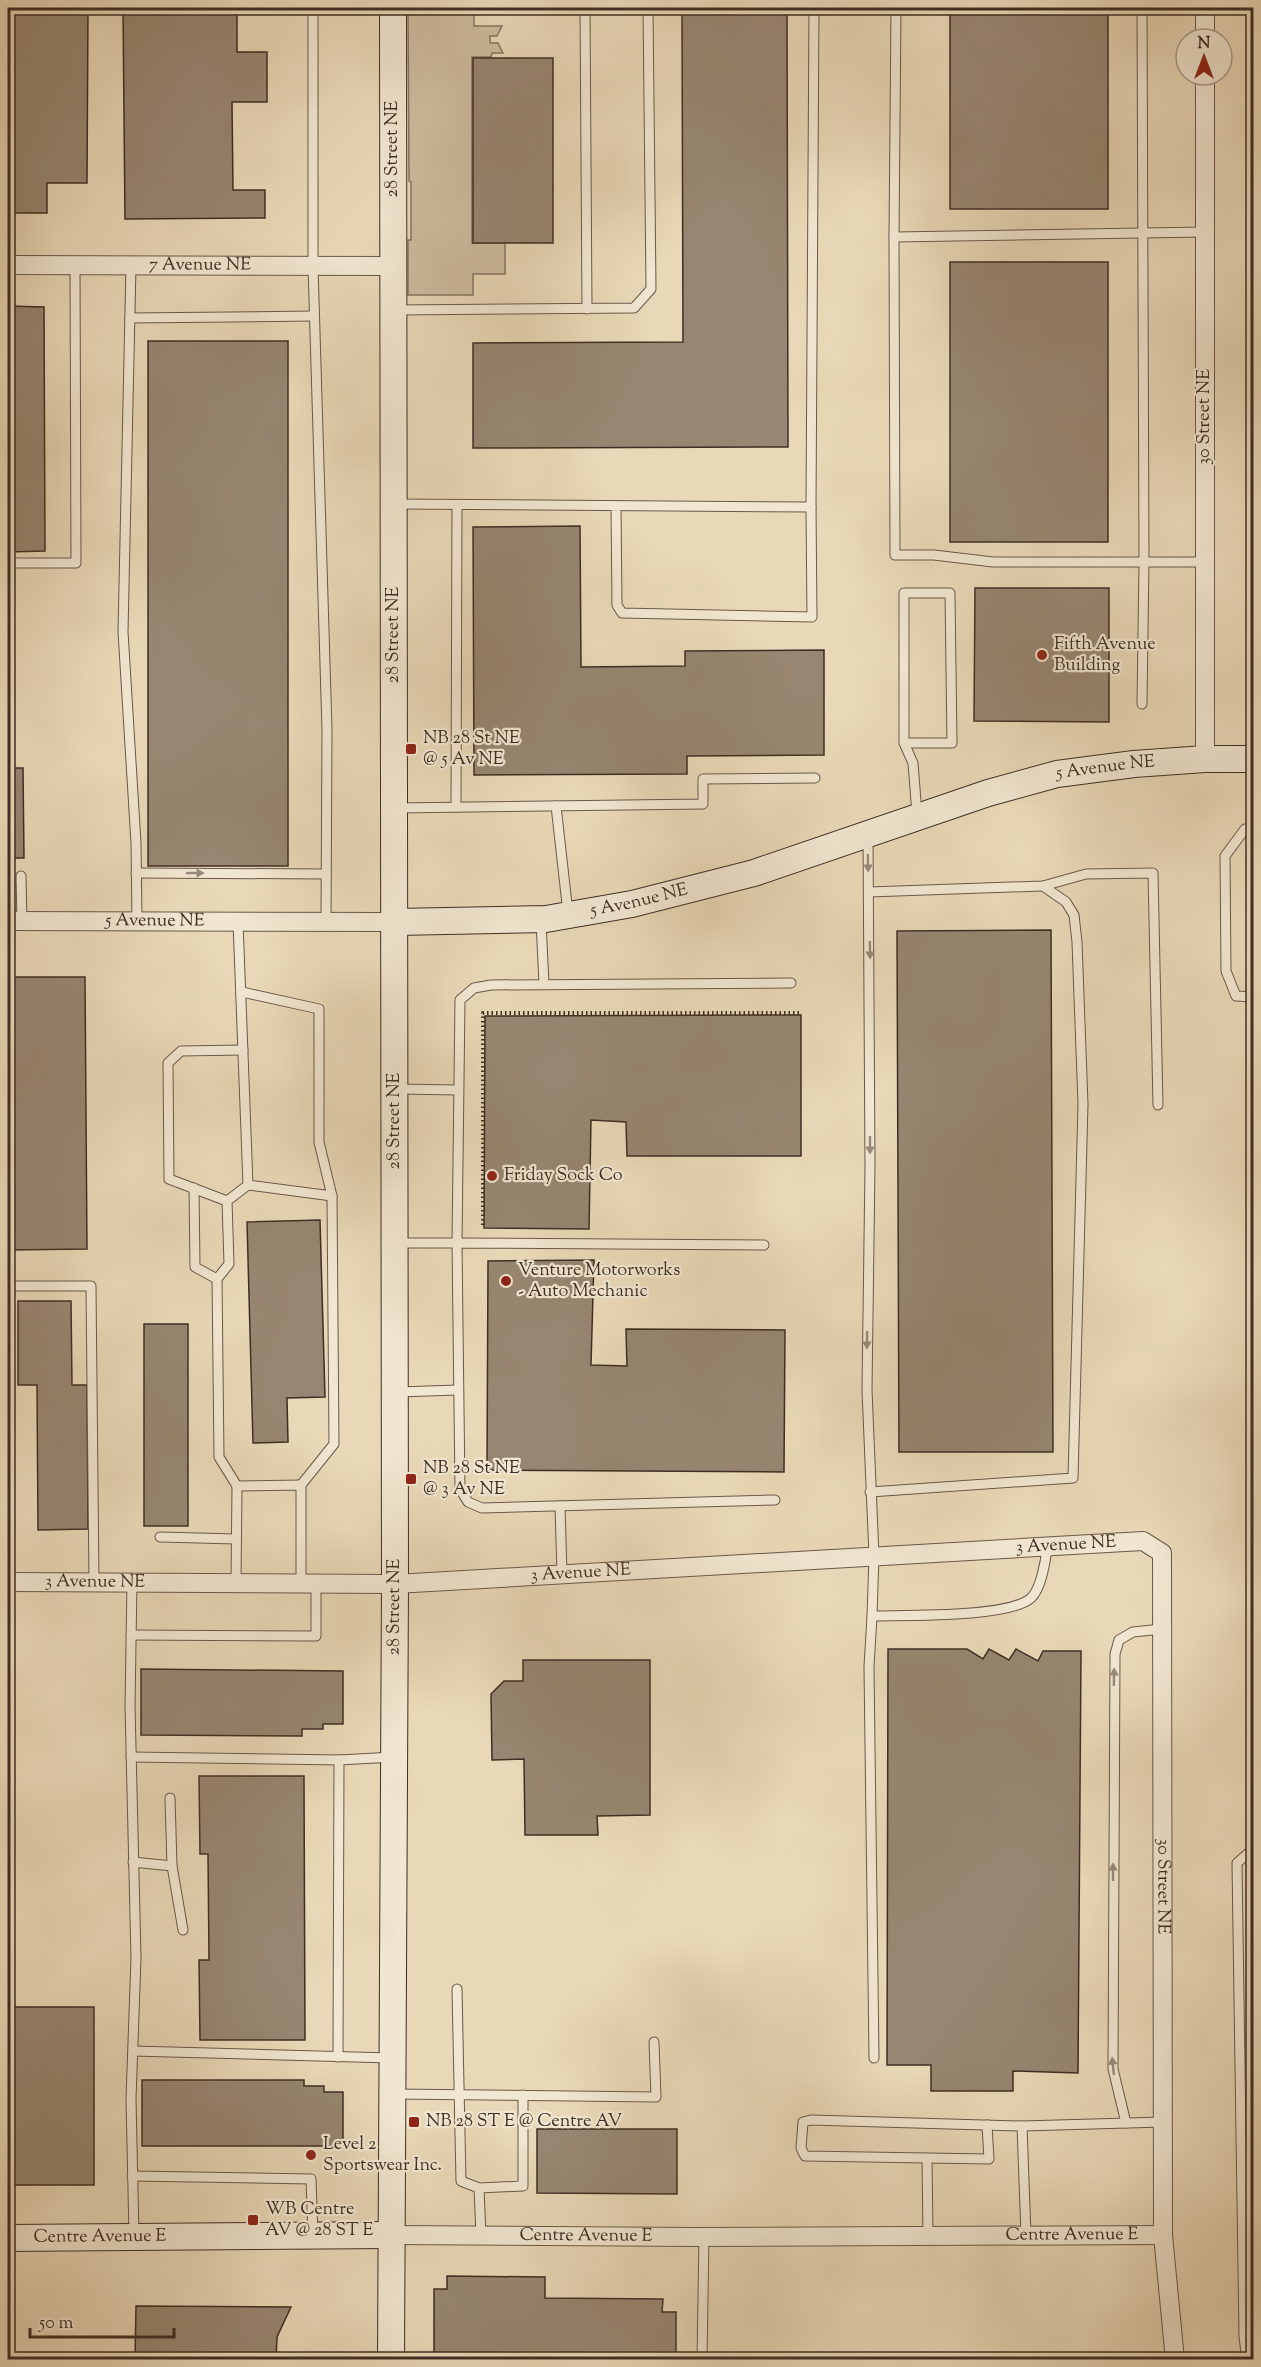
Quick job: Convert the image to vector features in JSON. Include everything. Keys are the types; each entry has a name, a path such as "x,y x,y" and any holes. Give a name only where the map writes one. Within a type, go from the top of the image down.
{"street":[{"name":"28 Street NE","path":"391,2360 395,1584 393,8"},
{"path":"1205,8 1205,27"},
{"name":"30 Street NE","path":"1205,87 1205,759"},
{"name":"7 Avenue NE","path":"8,265 393,266"},
{"name":"5 Avenue NE","path":"15,921 395,922 541,919 632,904 754,873 917,816 1057,774 1134,764 1205,759 1254,759"},
{"name":"3 Avenue NE","path":"8,1582 395,1584 1143,1541 1151,1546"},
{"name":"30 Street NE","path":"1151,1546 1162,1553 1163,2235 1175,2360"},
{"name":"Centre Avenue E","path":"8,2238 313,2235 704,2237 1163,2235"}],"lane":[{"path":"314,8 313,266 327,730 326,922"},
{"path":"585,8 587,309"},
{"path":"393,310 634,308 651,289 648,8"},
{"path":"616,507 617,605 622,613 812,617 814,8"},
{"path":"896,8 895,555 934,555 993,562 1205,562"},
{"path":"1142,8 1144,562 1142,704"},
{"path":"894,237 1205,232"},
{"path":"8,563 76,562 75,265"},
{"path":"131,265 123,632 137,921"},
{"path":"130,318 314,316"},
{"path":"394,504 811,507"},
{"path":"456,807 457,505"},
{"path":"904,744 952,743 950,593 904,593 904,744 913,763 917,816"},
{"path":"395,808 703,804 703,779 815,778"},
{"path":"556,806 568,915"},
{"path":"1254,829 1245,829 1225,856 1225,868 1226,971 1236,996 1254,997"},
{"path":"868,834 870,1166 867,1390 874,1556 869,1667 874,2058"},
{"path":"136,873 326,874"},
{"path":"869,891 1043,886 1086,874 1153,873 1158,1105"},
{"path":"15,921 21,876"},
{"path":"870,1492 1073,1478 1083,1104 1077,942 1074,915 1066,902 1043,886"},
{"path":"541,919 544,984"},
{"path":"238,922 248,1185"},
{"path":"775,1500 482,1508 468,1502 460,1489 458,1390 460,1000 474,988 491,985 791,983"},
{"path":"131,1635 316,1636 301,1485 334,1444 332,1196 319,1142 319,1008 242,992"},
{"path":"227,1201 169,1179 168,1063 181,1051 243,1050"},
{"path":"395,1089 458,1090"},
{"path":"227,1201 248,1185 332,1196"},
{"path":"194,1188 195,1268 217,1279"},
{"path":"227,1201 229,1264 217,1279 219,1457 237,1486 236,1582"},
{"path":"395,1243 764,1245"},
{"path":"8,1286 92,1286 94,1582"},
{"path":"395,1392 458,1390"},
{"path":"237,1486 301,1485"},
{"path":"560,1506 562,1574"},
{"path":"160,1537 236,1539"},
{"path":"872,1616 977,1612 1018,1605 1032,1598 1046,1565 1047,1546"},
{"path":"132,1581 131,1757 136,1958 132,2176 134,2238"},
{"path":"1126,2123 1113,2069 1115,1654 1119,1640 1132,1632 1162,1629"},
{"path":"131,1757 342,1760 394,1757"},
{"path":"338,2057 339,1760 342,1760"},
{"path":"170,1797 172,1866 183,1930"},
{"path":"1247,2360 1244,2337 1237,1863 1254,1848"},
{"path":"133,1862 172,1866"},
{"path":"457,1989 461,2181 478,2188 523,2186 523,2096"},
{"path":"391,2094 656,2097 654,2042"},
{"path":"133,2051 392,2058"},
{"path":"987,2125 989,2159 805,2156 801,2148 803,2122 811,2120 987,2125 1022,2126 1163,2122"},
{"path":"1022,2126 1026,2236"},
{"path":"927,2158 928,2236"},
{"path":"132,2176 311,2179 313,2235"},
{"path":"478,2188 481,2236"},
{"path":"1242,2200 1254,2200"},
{"path":"702,2360 704,2237"}],"path":[{"path":"483,1225 483,1013 801,1013"}],"shaded area":[{"path":"408,8 474,8 474,26 502,26 497,36 490,36 490,43 498,43 503,53 492,53 491,57 472,57 472,243 505,243 505,274 473,274 473,295 408,295 411,182 409,181"}],"building":[{"path":"8,8 88,8 87,183 47,183 47,213 8,213"},
{"path":"123,8 237,8 237,52 267,52 267,102 232,102 233,190 265,190 265,218 125,219"},
{"path":"682,8 787,8 788,447 473,448 473,343 683,342"},
{"path":"950,8 1108,8 1108,209 950,209"},
{"path":"473,58 553,58 553,243 473,243"},
{"path":"950,262 1108,262 1108,542 950,542"},
{"path":"8,306 44,307 45,551 8,552"},
{"path":"148,341 288,341 288,866 148,866"},
{"path":"580,526 581,667 685,666 685,651 824,650 824,755 687,756 687,774 474,775 473,527"},
{"name":"Fifth Avenue Building","path":"975,588 1109,588 1109,722 974,721"},
{"path":"8,768 23,768 24,858 8,858"},
{"path":"1251,862 1254,862 1254,969 1251,969"},
{"path":"1051,930 1053,1452 899,1452 897,931"},
{"path":"8,977 85,977 87,1249 8,1250"},
{"path":"801,1015 801,1156 627,1156 626,1122 591,1120 589,1229 484,1228 485,1016"},
{"path":"320,1220 325,1397 287,1398 288,1442 253,1443 247,1222"},
{"path":"594,1260 591,1365 627,1366 626,1329 785,1330 784,1472 487,1470 488,1261"},
{"path":"18,1301 71,1301 72,1385 87,1385 88,1529 38,1530 37,1385 18,1385"},
{"path":"144,1324 188,1324 188,1526 144,1526"},
{"path":"888,1649 967,1649 983,1659 989,1649 1009,1660 1016,1649 1038,1661 1043,1651 1081,1651 1078,2073 1013,2071 1013,2091 931,2091 931,2065 887,2065"},
{"path":"523,1660 650,1660 650,1815 597,1816 598,1835 525,1835 524,1759 492,1760 491,1694 504,1681 523,1681"},
{"path":"141,1669 343,1671 343,1724 323,1724 323,1729 302,1729 302,1736 141,1735"},
{"path":"199,1776 304,1776 305,2040 200,2040 199,1960 209,1960 208,1854 200,1854"},
{"path":"8,2007 94,2007 94,2185 8,2185"},
{"path":"142,2080 304,2080 304,2086 324,2086 324,2092 343,2092 343,2146 142,2146"},
{"path":"537,2129 677,2129 677,2194 537,2193"},
{"path":"447,2276 545,2277 545,2298 663,2299 662,2312 676,2312 676,2360 447,2360 447,2353 434,2353 434,2289 447,2289"},
{"path":"136,2306 291,2307 277,2337 276,2360 135,2360"}],"place":[{"name":"Fifth Avenue Building","path":"1042,655"},
{"name":"NB 28 St NE @ 5 Av NE","path":"411,749"},
{"name":"Friday Sock Co","path":"492,1176"},
{"name":"Venture Motorworks - Auto Mechanic","path":"506,1281"},
{"name":"NB 28 St NE @ 3 Av NE","path":"411,1479"},
{"name":"NB 28 ST E @ Centre AV","path":"414,2122"},
{"name":"Level 2 Sportswear Inc.","path":"311,2155"},
{"name":"WB Centre AV @ 28 ST E","path":"253,2220"}]}
